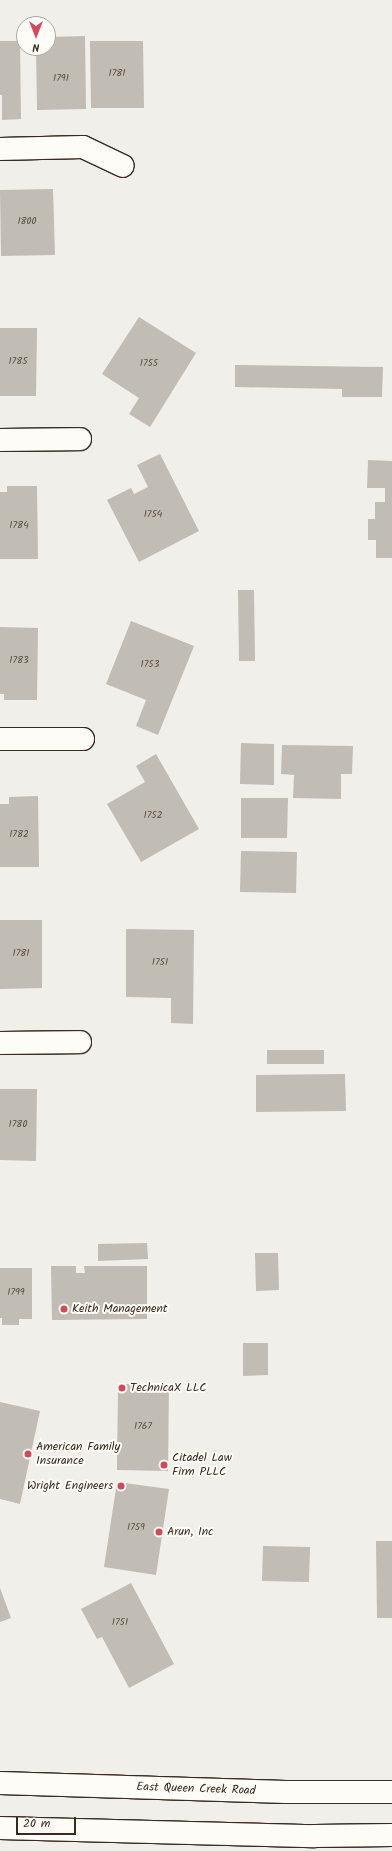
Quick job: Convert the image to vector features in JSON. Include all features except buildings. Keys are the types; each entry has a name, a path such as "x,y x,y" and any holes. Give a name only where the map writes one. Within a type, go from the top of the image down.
{"main road":[{"path":"0,149 83,147 122,166"},
{"path":"0,440 80,439"},
{"path":"0,739 83,739"},
{"path":"0,1043 80,1042"},
{"name":"East Queen Creek Road","path":"0,1783 286,1792 392,1792"},
{"path":"0,1828 314,1836 392,1835"}],"place":[{"name":"Keith Management","path":"64,1309"},
{"name":"TechnicaX LLC","path":"122,1388"},
{"name":"American Family Insurance","path":"28,1454"},
{"name":"Citadel Law Firm PLLC","path":"164,1465"},
{"name":"Wright Engineers","path":"121,1486"},
{"name":"Arun, Inc","path":"159,1532"}]}
